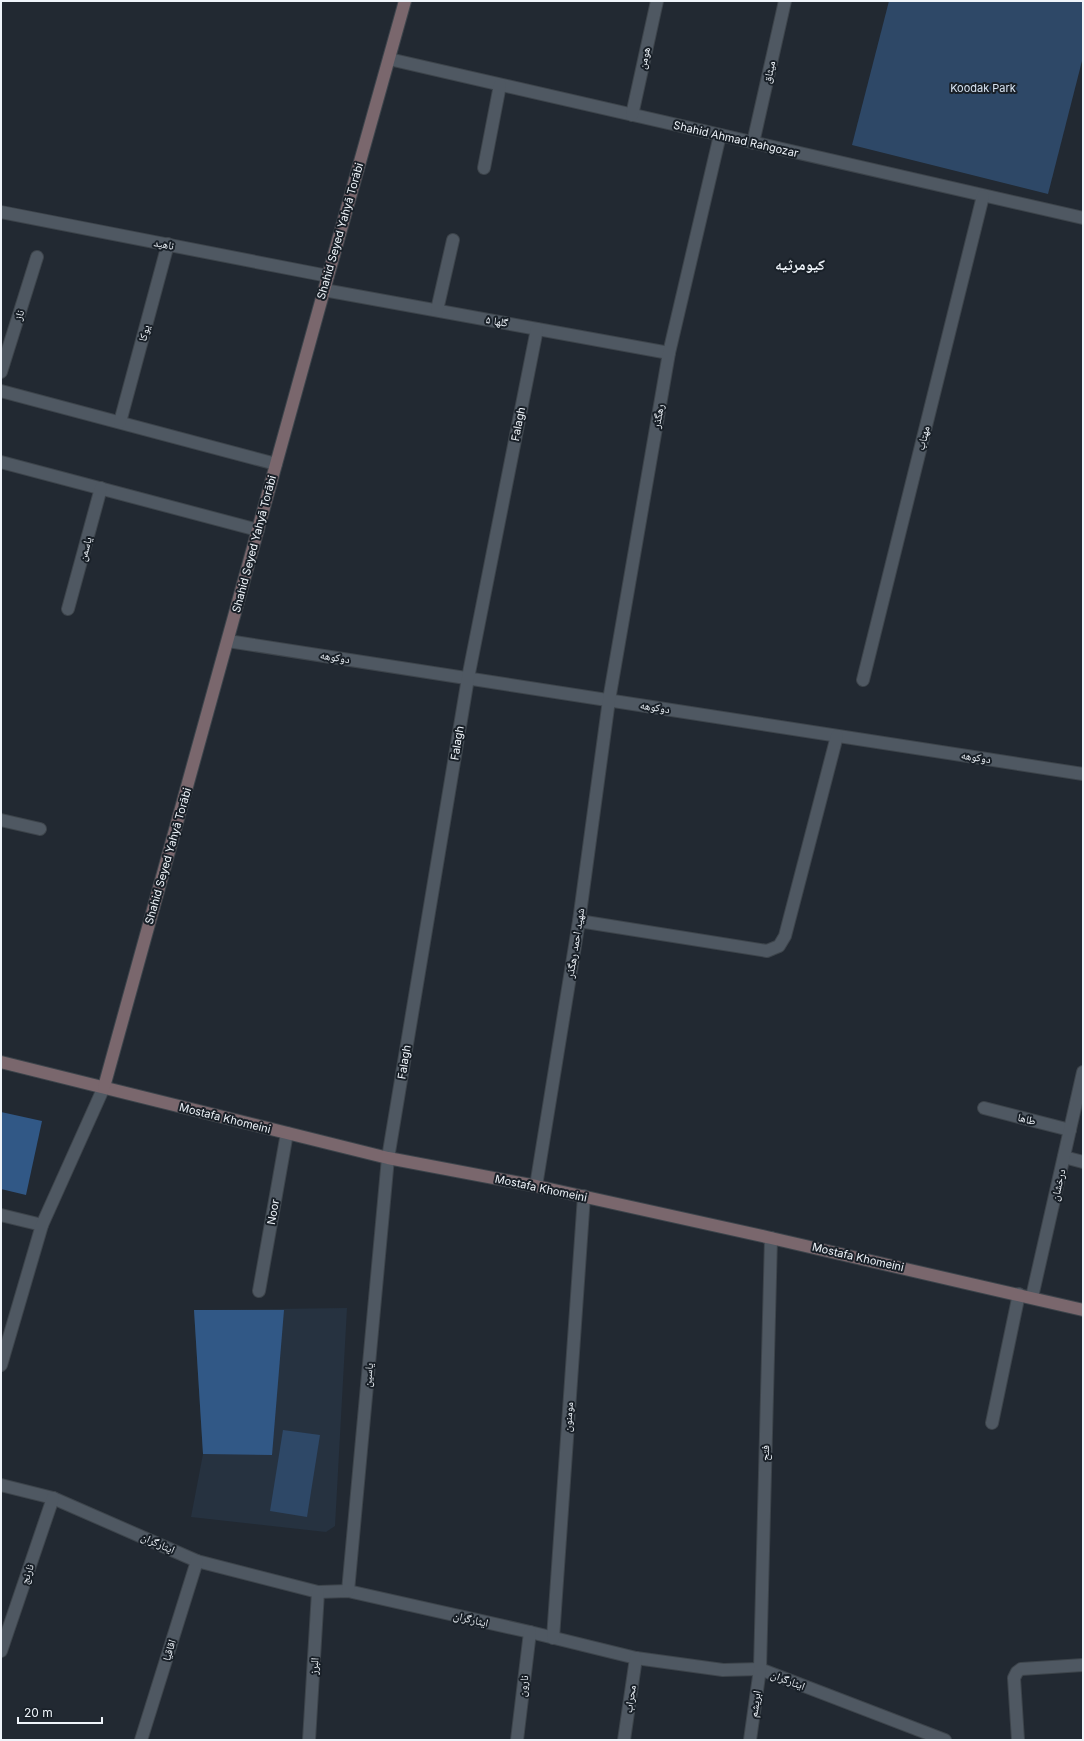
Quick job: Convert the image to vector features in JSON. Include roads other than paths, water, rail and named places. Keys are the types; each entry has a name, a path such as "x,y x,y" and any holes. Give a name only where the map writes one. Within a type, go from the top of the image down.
{"main road":[{"name":"Shahid Seyed Yahyā Torābi","path":"104,1087 324,290 406,1"},
{"name":"Mostafa Khomeini","path":"1,1062 388,1158 584,1196 1019,1294 1083,1310"}],"street":[{"name":"هومن","path":"632,115 657,1"},
{"name":"میثاق","path":"753,143 785,1"},
{"name":"Shahid Ahmad Rahgozar","path":"389,59 1083,218"},
{"path":"484,168 500,85"},
{"name":"رهگذر","path":"610,700 669,353 720,135"},
{"name":"مهتاب","path":"863,680 983,196"},
{"name":"ناهید","path":"1,212 328,276"},
{"path":"437,310 453,240"},
{"name":"یوکا","path":"120,422 168,244"},
{"name":"ناز","path":"1,372 37,257"},
{"name":"گلها ۵","path":"324,290 669,353"},
{"name":"Falagh","path":"388,1158 468,678 537,329"},
{"path":"1,391 276,464"},
{"path":"1,462 258,530"},
{"name":"یاسمن","path":"68,610 101,488"},
{"name":"دوکوهه","path":"228,641 1083,774"},
{"name":"شهید احمد رهگذر","path":"536,1186 579,921 610,700"},
{"path":"579,921 767,951 779,946 784,936 837,736"},
{"path":"1,820 40,829"},
{"name":"درخشان","path":"1032,1297 1083,1072"},
{"path":"1,1365 42,1225 104,1087"},
{"name":"طاها","path":"984,1108 1070,1130"},
{"name":"Noor","path":"259,1291 287,1133"},
{"path":"1064,1157 1083,1162"},
{"name":"یاسین","path":"348,1591 388,1158"},
{"name":"مومنون","path":"553,1638 584,1196"},
{"path":"1,1215 42,1225"},
{"name":"فتح","path":"760,1669 771,1238"},
{"path":"992,1423 1019,1294"},
{"name":"ایثارگران","path":"1,1485 53,1498 197,1561 318,1592 348,1591 530,1632 636,1658 723,1670 760,1669 945,1740"},
{"name":"نارنج","path":"1,1650 53,1498"},
{"name":"اقاقیا","path":"140,1740 197,1561"},
{"name":"البرز","path":"309,1740 318,1592"},
{"name":"نارون","path":"517,1740 530,1632"},
{"name":"محراب","path":"624,1740 636,1658"},
{"path":"1018,1740 1014,1678 1017,1672 1021,1669 1083,1665"},
{"name":"ابریشم","path":"750,1740 760,1669"}],"district":[{"name":"کیومرثیه","path":"800,265"}],"park label":[{"name":"Koodak Park","path":"983,88"}]}
